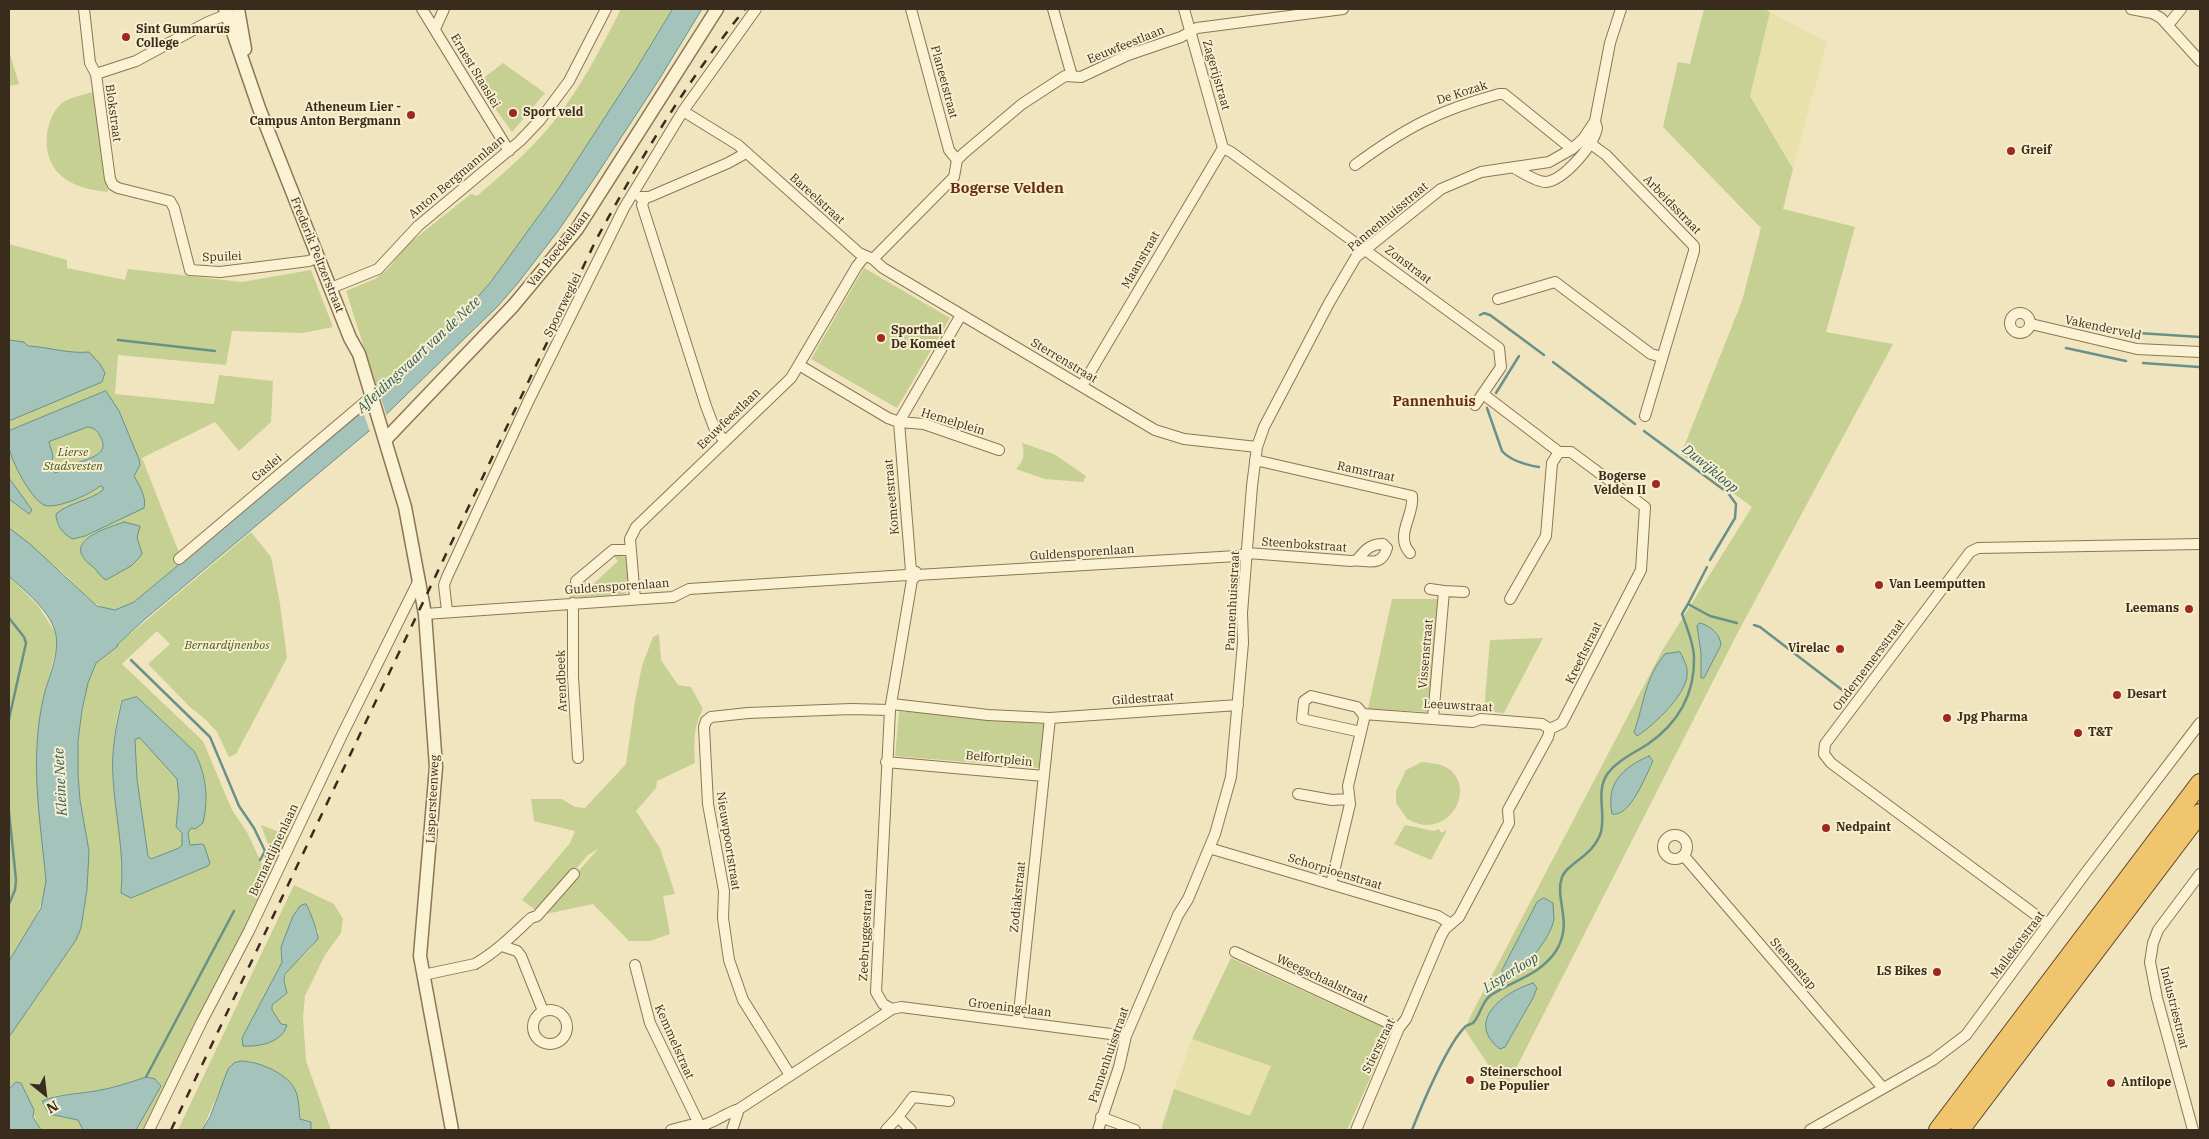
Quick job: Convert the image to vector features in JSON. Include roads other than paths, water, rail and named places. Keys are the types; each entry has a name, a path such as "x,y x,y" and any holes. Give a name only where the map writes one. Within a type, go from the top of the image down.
{"highway":[{"path":"1938,1130 2200,784"},
{"path":"1960,1130 2200,813"}],"street":[{"name":"Blokstraat","path":"84,9 90,63 96,74 110,179 113,185 118,188"},
{"name":"Frederik Peltzerstraat","path":"238,9 248,71"},
{"name":"Ernest Staaslei","path":"422,9 509,151"},
{"path":"435,29 444,9"},
{"name":"Anton Bergmannlaan","path":"332,288 378,269 418,226 509,151 540,120 564,87 606,9"},
{"name":"Van Boeckellaan","path":"386,439 513,306 577,229 716,9"},
{"name":"Spoorweglei","path":"447,611 444,585 447,577 528,402 632,193 683,111 756,9"},
{"name":"Planeetstraat","path":"911,9 949,150 957,160"},
{"path":"1053,9 1072,76"},
{"name":"Zagerijstraat","path":"1184,9 1223,148"},
{"name":"Eeuwfeestlaan","path":"635,599 630,540 636,528 791,378 857,266 869,258 954,177 957,160 1022,104 1065,76 1081,77 1128,55 1181,37 1190,31 1208,26 1343,9"},
{"name":"Pannenhuisstraat","path":"1098,1130 1119,1067 1126,1036 1178,915 1188,899 1220,822 1231,777 1243,643 1242,613 1255,460 1264,427 1329,303 1356,257 1441,189 1481,172 1550,162 1572,150 1583,139 1595,121 1610,43 1621,9"},
{"path":"2131,9 2152,13 2168,25 2200,61"},
{"path":"2168,25 2181,9"},
{"path":"96,74 136,61 225,12 240,26"},
{"name":"Frederik Peltzerstraat","path":"225,12 248,71 259,108 332,288 350,338 359,354 386,439"},
{"name":"De Kozak","path":"1355,166 1408,128 1431,116 1499,94 1504,94 1572,150"},
{"name":"Bareelstraat","path":"683,111 738,145 869,258"},
{"name":"Pannenhuisstraat","path":"1591,144 1597,128 1595,121"},
{"path":"1513,167 1546,182 1555,179 1566,170 1591,144"},
{"name":"Arbeidsstraat","path":"1591,144 1606,155 1694,246 1645,416"},
{"name":"Zonstraat","path":"1223,148 1366,249 1499,348 1501,367 1475,405"},
{"name":"Maanstraat","path":"1082,386 1223,148"},
{"path":"632,193 645,197 728,163 746,153"},
{"name":"Spuilei","path":"118,188 170,201 174,208 190,270 220,272 309,261 318,257"},
{"path":"645,197 642,205 696,378 715,430 725,441"},
{"name":"Sterrenstraat","path":"869,258 1155,430 1184,439 1257,448"},
{"path":"1498,299 1555,282 1651,354 1662,357"},
{"path":"799,365 888,418 899,422 961,315"},
{"name":"Vakenderveld","path":"2030,324 2137,349 2200,352"},
{"name":"Kreeftstraat","path":"1426,973 1441,936 1459,917 1509,824 1508,810 1548,737 1550,729 1562,723 1641,570 1645,507 1571,452 1559,452 1483,394"},
{"name":"Gaslei","path":"179,559 373,398"},
{"name":"Hemelplein","path":"899,422 924,424 999,450"},
{"name":"Komeetstraat","path":"891,707 912,575 899,422"},
{"name":"Lispersteenweg","path":"386,439 405,507 425,614 436,767 420,956 452,1130"},
{"path":"1510,599 1546,536 1552,463 1559,452"},
{"name":"Ramstraat","path":"1255,460 1412,496 1413,504 1406,524 1403,541 1405,548 1410,553"},
{"name":"Ondernemersstraat","path":"2048,924 1831,763 1824,754 1825,744 1970,552 1978,548 2200,544"},
{"path":"576,581 613,550 630,550"},
{"name":"Guldensporenlaan","path":"447,611 673,597 689,589 1237,556 1248,553"},
{"name":"Steenbokstraat","path":"1248,553 1357,560"},
{"name":"Bernardijnenlaan","path":"149,1130 206,1014 250,931 342,735 419,580"},
{"path":"1430,590 1464,592"},
{"name":"Vissenstraat","path":"1433,718 1444,591"},
{"name":"Arendbeek","path":"572,603 573,677 578,758"},
{"path":"425,614 447,611"},
{"name":"Leeuwstraat","path":"1361,732 1302,719 1304,701 1311,696 1357,707 1363,714 1473,722 1481,719 1542,724 1550,729"},
{"name":"Gildestraat","path":"1050,718 1238,705"},
{"path":"891,707 1050,718"},
{"name":"Zeebruggestraat","path":"891,707 886,762 876,992 883,1004 892,1009"},
{"name":"Nieuwpoortstraat","path":"790,1075 743,1000 729,960 724,918 724,891 708,804 704,727 706,721 711,717 748,713 780,711 784,713 891,707"},
{"path":"1331,884 1350,799 1348,786 1361,732 1363,714"},
{"name":"Belfortplein","path":"886,762 1044,776 1050,718"},
{"name":"Mallekotstraat","path":"1810,1130 1933,1060 1966,1035 2200,723"},
{"name":"Zodiakstraat","path":"1018,1022 1044,776"},
{"path":"1298,794 1332,800 1350,799"},
{"name":"Schorpioenstraat","path":"1209,848 1438,916 1451,924"},
{"name":"Stenenstap","path":"1684,856 1883,1088"},
{"path":"423,975 475,964 502,946 531,918 537,916 574,874"},
{"name":"Industriestraat","path":"2193,1130 2157,998 2150,962 2153,943 2158,930 2200,874"},
{"path":"502,946 517,951 522,956 543,1011"},
{"name":"Weegschaalstraat","path":"1235,952 1399,1028"},
{"name":"Kemmelstraat","path":"635,965 650,1023 700,1126"},
{"name":"Stierstraat","path":"1356,1130 1399,1028 1406,1020 1426,973"},
{"name":"Groeningelaan","path":"892,1009 901,1007 1126,1036"},
{"path":"700,1126 712,1124 739,1109 892,1009"},
{"path":"886,1130 913,1097 949,1101"},
{"path":"732,1130 739,1109"},
{"path":"898,1117 911,1130"},
{"path":"1102,1117 1135,1130"},
{"path":"671,1130 690,1125 711,1130"}],"water":[{"name":"Kleine Nete","path":"673,9 702,9 660,78 592,182 558,231 497,307 369,431 145,619 118,646 96,663 88,683 78,741 80,800 89,851 87,890 81,928 76,940 9,1037 9,961 41,908 46,881 37,788 37,742 44,695 57,647 55,631 48,616 36,601 9,576 9,528 30,544 97,606 115,610 134,602 361,413 449,329 490,283 559,188"},
{"path":"9,340 24,342 28,346 89,352 105,373 102,382 9,421"},
{"path":"106,391 119,411 139,459 140,465 134,476 143,496 144,508 85,536 73,539 69,537 57,522 56,514 67,507 98,494 103,490 103,487 100,486 81,497 65,503 44,505 33,495 18,470 9,447 9,431","holes":["88,427 94,429 100,436 103,442 101,451 93,457 55,473 51,465 53,456 49,442"]},
{"path":"9,478 32,510 29,514 9,499"},
{"path":"124,522 140,526 137,538 142,553 131,566 106,580 83,558 81,550 83,543 106,528"},
{"path":"1700,623 1714,631 1719,637 1721,645 1704,678 1701,678 1701,653 1697,626"},
{"path":"1680,652 1687,670 1687,678 1683,688 1670,707 1637,736 1634,732 1653,672 1665,654"},
{"path":"137,697 194,751 204,777 206,804 203,823 195,829 191,828 188,833 190,845 204,845 210,863 208,866 131,898 121,893 122,863 113,777 114,739 122,701","holes":["140,738 177,779 179,797 176,827 182,833 182,845 151,859 148,856 137,779 135,740"]},
{"path":"1649,756 1653,761 1637,794 1625,809 1619,813 1612,814 1611,794 1618,778 1631,766"},
{"path":"1544,898 1553,903 1554,919 1548,936 1526,964 1517,972 1502,978 1502,970 1537,902"},
{"path":"306,904 314,921 318,939 285,974 284,981 287,993 272,1005 272,1010 281,1024 287,1025 280,1036 269,1043 243,1046 242,1038 282,962 281,947 293,916 300,906"},
{"path":"1533,983 1537,988 1533,998 1505,1047 1500,1049 1490,1038 1486,1028 1487,1018 1500,1000"},
{"path":"241,1061 264,1066 287,1080 293,1086 297,1095 300,1119 311,1122 311,1130 202,1130 210,1117 228,1069 234,1063"},
{"path":"146,1077 155,1079 161,1086 136,1130 83,1130 78,1120 49,1114 42,1101 109,1088"},
{"path":"16,1082 21,1083 34,1110 33,1117 41,1130 9,1130 9,1090"}],"waterway":[{"name":"Duwijkloop","path":"1480,315 1484,313 1490,315 1544,355"},
{"path":"2097,325 2138,333 2200,337"},
{"path":"118,340 215,351"},
{"path":"2066,348 2126,361"},
{"name":"Duwijkloop","path":"1496,393 1519,356"},
{"name":"Duwijkloop","path":"1553,362 1635,424"},
{"path":"2143,363 2199,367"},
{"name":"Duwijkloop","path":"1487,408 1502,451 1514,459 1539,467"},
{"name":"Duwijkloop","path":"1644,431 1728,493 1736,504 1735,518 1710,560"},
{"name":"Duwijkloop","path":"1707,567 1688,604 1710,616 1737,623"},
{"name":"Lisperloop","path":"1412,1130 1436,1075 1459,1034 1466,1026 1476,1020 1483,1005 1491,995 1534,972 1550,959 1556,951 1561,940 1564,921 1560,894 1562,877 1570,867 1587,853 1601,832 1601,794 1604,780 1616,764 1648,744 1668,727 1676,718 1688,696 1694,671 1692,642 1682,614 1688,604"},
{"path":"9,618 24,637 26,643 9,719"},
{"name":"Duwijkloop","path":"1754,625 1760,627 1850,696"},
{"path":"131,660 210,737 239,806 254,828 265,851 268,866"},
{"path":"9,812 16,880 15,890 9,904"},
{"path":"260,860 265,851"},
{"path":"146,1077 234,911"}],"railway":[{"path":"171,1130 596,240 665,121 703,64 745,9"}],"place":[{"name":"Sint Gummarus College","path":"126,37"},
{"name":"Sport veld","path":"513,113"},
{"name":"Atheneum Lier - Campus Anton Bergmann","path":"411,115"},
{"name":"Greif","path":"2011,151"},
{"name":"Sporthal De Komeet","path":"881,338"},
{"name":"Bogerse Velden II","path":"1656,484"},
{"name":"Van Leemputten","path":"1879,585"},
{"name":"Leemans","path":"2189,609"},
{"name":"Virelac","path":"1840,649"},
{"name":"Desart","path":"2117,695"},
{"name":"Jpg Pharma","path":"1947,718"},
{"name":"T&T","path":"2078,733"},
{"name":"Nedpaint","path":"1826,828"},
{"name":"LS Bikes","path":"1937,972"},
{"name":"Steinerschool De Populier","path":"1470,1080"},
{"name":"Antilope","path":"2111,1083"}],"district":[{"name":"Bogerse Velden","path":"1007,189"},
{"name":"Pannenhuis","path":"1434,402"}],"water label":[{"name":"Afleidingsvaart van de Nete","path":"419,355"}],"park label":[{"name":"Lierse Stadsvesten","path":"73,460"},
{"name":"Bernardijnenbos","path":"227,646"}]}
